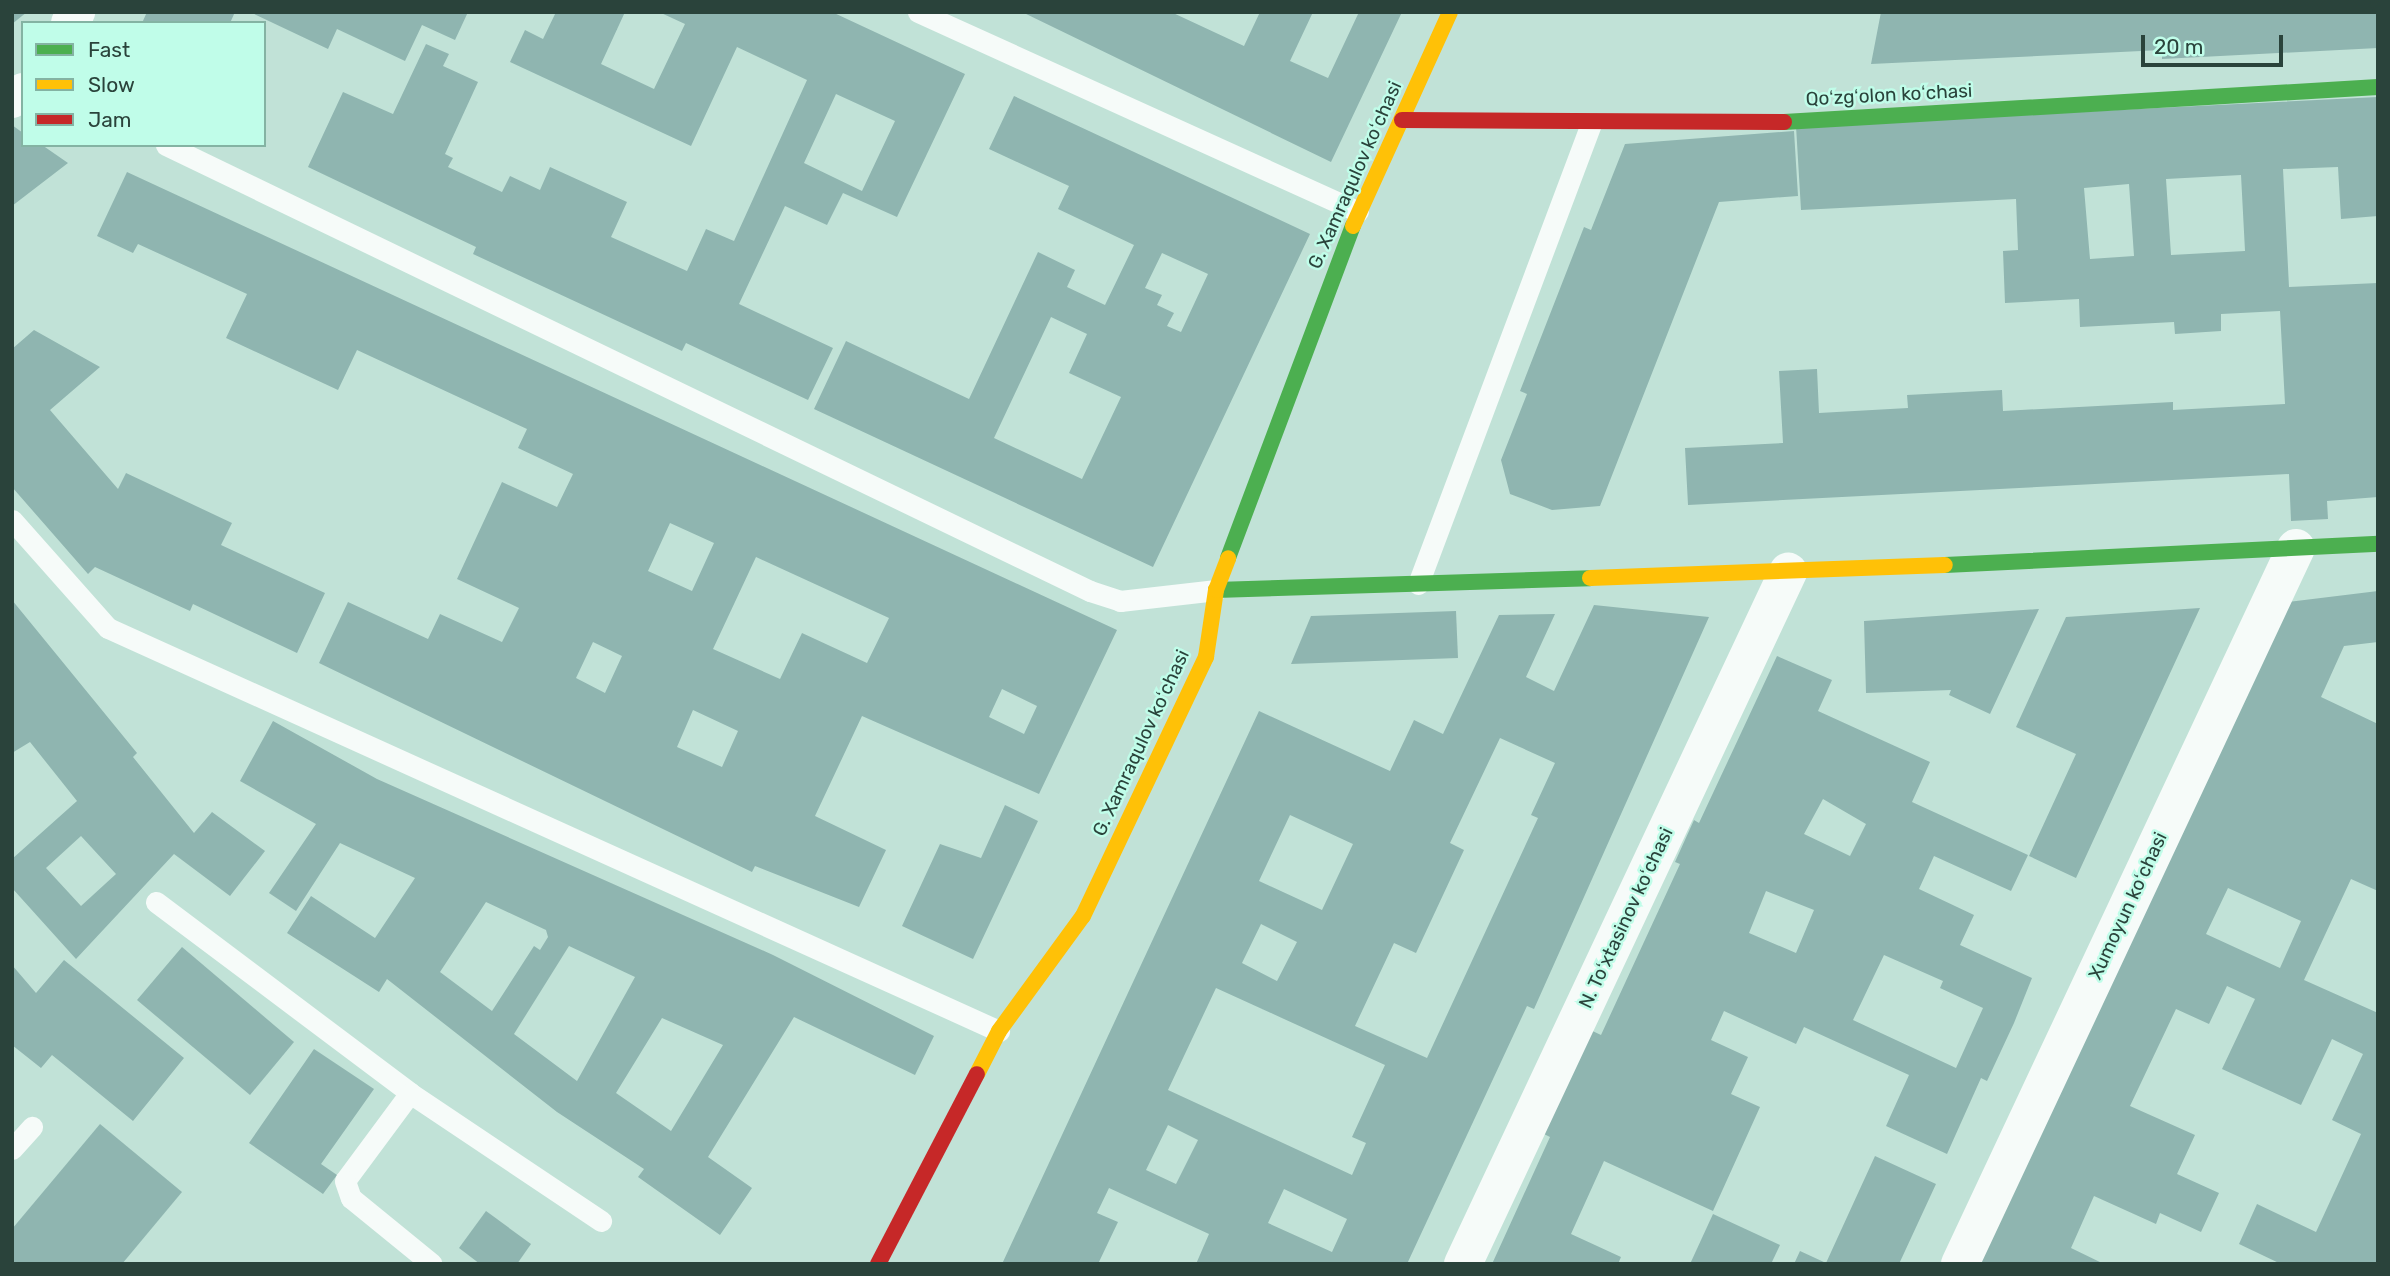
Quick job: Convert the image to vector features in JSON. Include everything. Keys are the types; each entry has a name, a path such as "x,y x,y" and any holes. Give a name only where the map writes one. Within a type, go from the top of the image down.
{"street":[{"name":"G. Xamraqulov koʻchasi","path":"878,1264 999,1031 1083,916 1206,657 1216,590 1358,212 1450,12"},
{"name":"Qoʻzgʻolon koʻchasi","path":"1402,120 1739,125 2378,86"},
{"path":"1216,590 1788,572 2378,544"},
{"name":"Xumoyun koʻchasi","path":"1960,1264 2296,548"},
{"name":"N. Toʻxtasinov koʻchasi","path":"1463,1264 1788,572"}],"lane":[{"path":"918,12 1358,212"},
{"path":"1418,584 1591,123"},
{"path":"170,147 1090,591 1121,601 1216,590"},
{"path":"12,520 108,628 999,1031"},
{"path":"156,902 410,1093 601,1221"},
{"path":"410,1093 345,1181 351,1198 432,1264"},
{"path":"12,1149 32,1127"}],"building":[{"path":"12,12 27,12 12,24"},
{"path":"147,12 235,12 231,21 143,21"},
{"path":"250,12 468,12 455,40 422,25 405,61 337,29 328,49"},
{"path":"556,12 625,12 601,64 654,89 685,24 659,12 832,12 965,74 897,217 843,193 827,225 785,206 739,304 833,348 808,400 686,343 682,351 473,254 476,247 308,167 343,92 393,114 426,44 449,54 443,66 478,82 445,154 453,158 448,167 502,192 510,176 540,190 550,167 627,202 611,237 687,271 706,229 734,241 807,80 737,47 691,146 510,62 525,30 543,39","holes":["836,94 895,121 862,191 804,163"]},
{"path":"1022,12 1171,12 1244,46 1260,12 1313,12 1290,61 1328,78 1359,12 1402,12 1331,162"},
{"path":"1881,12 2378,12 2378,48 2162,59 2162,50 1871,64"},
{"path":"1014,96 1310,234 1153,567 814,409 846,341 969,399 1038,252 1075,270 1067,287 1105,305 1134,245 1058,209 1069,186 989,149","holes":["1162,253 1208,274 1181,332 1167,326 1174,313 1157,305 1162,295 1145,288","1051,317 1087,334 1069,373 1121,397 1082,479 994,438"]},
{"path":"2378,97 2378,216 2341,219 2338,167 2283,169 2289,287 2378,283 2378,497 2327,501 2328,519 2291,521 2289,474 1688,505 1685,448 1783,443 1779,371 1817,369 1819,413 1908,408 1907,395 2002,390 2003,411 2173,402 2173,410 2285,404 2280,311 2221,314 2221,331 2175,334 2174,322 2080,327 2079,299 2005,303 2003,251 2018,250 2016,199 1801,210 1796,126","holes":["2241,175 2245,251 2171,255 2166,179","2129,184 2134,256 2090,259 2084,188"]},
{"path":"12,125 21,132 21,147 45,147 68,163 12,206"},
{"path":"1794,131 1798,196 1719,202 1600,506 1552,510 1510,494 1501,460 1527,394 1520,391 1584,227 1591,230 1625,144"},
{"path":"127,172 1117,630 1039,794 862,716 815,816 886,850 859,907 755,866 752,872 319,663 348,602 428,639 440,614 502,642 519,608 457,579 502,482 557,507 573,474 518,448 527,429 357,350 338,390 226,338 247,294 138,244 133,253 97,236","holes":["670,523 714,543 692,591 648,571","756,557 889,618 867,663 802,633 780,679 713,649","593,642 622,656 605,693 576,678","1002,689 1037,706 1024,734 989,717","693,710 738,731 722,767 677,747"]},
{"path":"34,330 100,367 50,410 118,489 126,473 232,523 221,545 325,593 297,653 193,604 190,611 95,567 88,574 12,487 12,349"},
{"path":"2378,591 2378,642 2344,646 2321,697 2378,724 2378,891 2351,879 2304,980 2378,1013 2378,1264 2281,1264 2239,1244 2257,1204 2316,1232 2361,1134 2332,1120 2363,1054 2332,1039 2301,1105 2222,1069 2255,999 2227,986 2209,1024 2176,1009 2130,1106 2195,1135 2177,1174 2219,1193 2201,1232 2160,1213 2156,1224 2094,1196 2071,1248 2104,1264 1977,1264 2288,602","holes":["2228,888 2301,921 2280,968 2206,934"]},
{"path":"12,600 137,753 133,757 194,833 212,812 265,851 230,896 174,854 76,959 12,888 12,859 77,801 30,742 12,753","holes":["81,836 116,874 81,906 46,868"]},
{"path":"1594,605 1709,617 1534,1009 1527,1006 1407,1264 1196,1264 1209,1234 1109,1188 1097,1213 1118,1222 1098,1264 1002,1264 1259,711 1390,771 1414,720 1443,734 1499,615 1555,614 1526,677 1554,691","holes":["1500,738 1555,763 1531,815 1538,818 1427,1058 1355,1026 1394,943 1416,953 1464,850 1450,843","1290,815 1353,844 1322,910 1259,881","1261,924 1297,942 1277,981 1242,963","1216,988 1385,1065 1352,1137 1366,1143 1352,1175 1168,1090","1168,1125 1198,1140 1176,1184 1146,1170","1284,1189 1347,1219 1332,1252 1268,1223"]},
{"path":"2200,608 2076,878 2029,856 2076,754 2016,727 2066,617"},
{"path":"2039,609 1990,714 1949,695 1951,690 1866,693 1864,621"},
{"path":"1456,611 1458,658 1291,664 1311,616"},
{"path":"1777,656 1832,680 1818,711 1930,762 1912,802 2028,855 2011,891 1934,856 1919,889 1974,915 1960,945 2032,978 1987,1081 1981,1078 1947,1154 1886,1126 1909,1075 1804,1027 1796,1044 1724,1011 1711,1040 1748,1057 1731,1094 1760,1107 1713,1211 1604,1161 1571,1234 1621,1257 1618,1264 1492,1264 1550,1137 1536,1130 1584,1027 1601,1035 1680,864 1675,862 1694,820 1699,823","holes":["1823,799 1866,824 1850,856 1804,834","1766,891 1814,910 1796,953 1749,933","1884,955 1943,981 1940,988 1983,1008 1956,1068 1853,1020"]},
{"path":"273,721 377,779 773,955 934,1036 915,1075 794,1017 708,1157 752,1188 720,1235 638,1177 644,1169 557,1112 387,979 379,992 287,933 311,896 375,938 415,878 340,843 296,911 269,893 316,824 240,781","holes":["486,902 546,930 548,937 540,950 534,946 492,1011 440,972","569,946 635,977 577,1081 514,1034","662,1018 723,1045 671,1131 616,1093"]},
{"path":"1005,805 1038,821 973,959 902,926 940,844 981,858"},
{"path":"182,947 294,1042 250,1095 137,1000"},
{"path":"64,960 184,1058 133,1121 52,1055 41,1068 12,1045 12,965 36,993"},
{"path":"314,1049 374,1089 321,1164 337,1175 323,1194 249,1143"},
{"path":"100,1124 182,1192 122,1264 12,1264 12,1229"},
{"path":"1875,1156 1936,1184 1899,1264 1794,1264 1800,1251 1826,1263"},
{"path":"486,1211 531,1244 517,1264 480,1264 459,1248"},
{"path":"1713,1214 1780,1245 1771,1264 1690,1264"}],"traffic: fast":[{"path":"1784,122 2378,87"},
{"path":"1228,558 1353,226"},
{"path":"1945,565 2378,544"},
{"path":"1216,590 1590,578"}],"traffic: slow":[{"path":"1353,226 1450,12"},
{"path":"977,1074 999,1031 1083,916 1206,657 1216,590 1228,558"},
{"path":"1590,578 1945,565"}],"traffic: jam":[{"path":"1402,120 1784,122"},
{"path":"878,1264 977,1074"}]}
